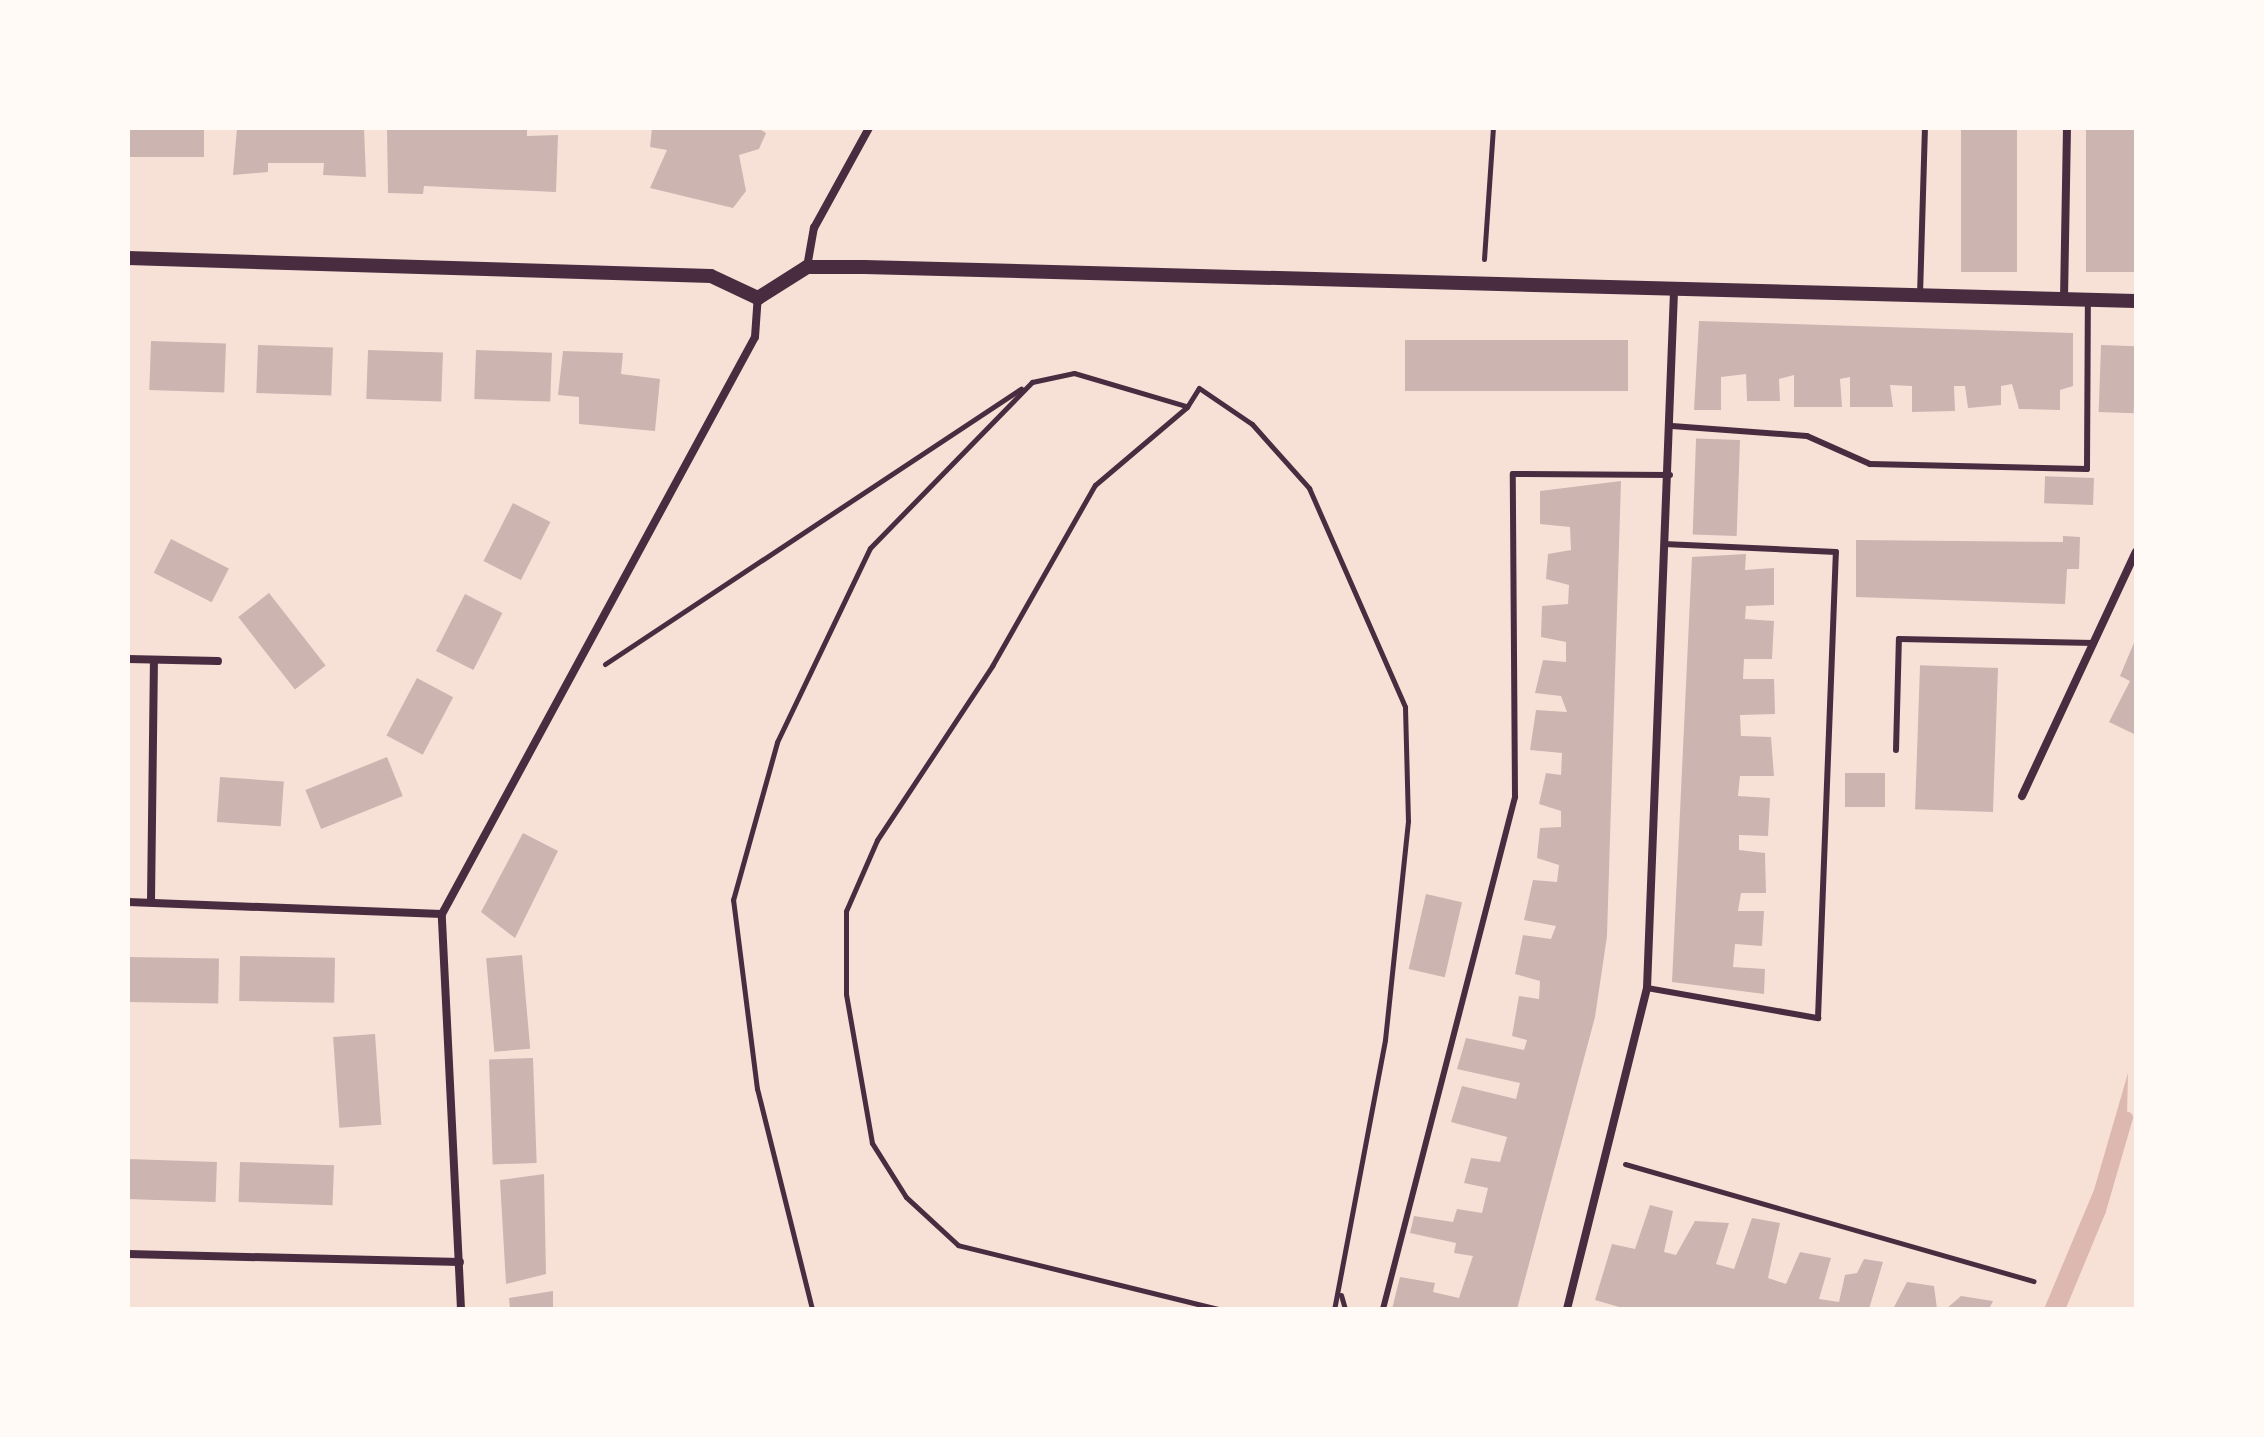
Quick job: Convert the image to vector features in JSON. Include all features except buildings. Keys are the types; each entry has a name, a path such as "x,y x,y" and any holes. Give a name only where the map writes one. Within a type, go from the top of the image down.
{"street":[{"path":"807,267 814,228 869,128"},
{"path":"2064,299 2067,128"},
{"path":"128,258 711,276 758,298"},
{"path":"758,298 807,267 1481,288 2136,301"},
{"path":"1567,1309 1647,988 1669,544 1674,292"},
{"path":"461,1309 442,914 755,337 758,298"},
{"path":"2022,796 2136,552"},
{"path":"128,659 218,661"},
{"path":"151,902 154,661"},
{"path":"128,902 442,914"},
{"path":"128,1254 460,1262"}],"lane":[{"path":"1920,295 1925,128"},
{"path":"1672,426 1807,436 1870,464 2087,469 2088,300"},
{"path":"1383,1309 1515,797 1513,474 1670,475"},
{"path":"1647,988 1818,1018 1836,552 1669,544"},
{"path":"1896,750 1899,639 2094,643"}],"path":[{"path":"1481,288 1493,128"},
{"path":"601,666 1032,382 1074,373 1187,407"},
{"path":"812,1309 757,1089 733,900 777,742 870,548 1032,382"},
{"path":"1218,1309 958,1245 906,1197 872,1143 846,994 846,911 877,840 992,666 1095,485 1187,407 1199,388 1252,424 1309,488 1405,707 1408,821 1388,1009 1341,1295 1334,1309"},
{"path":"1604,1159 2034,1281"},
{"path":"1341,1295 1345,1309"}],"shaded area":[{"path":"2128,1073 2127,1117 2100,1210 2059,1309 2044,1309 2094,1190"}],"waterway":[{"path":"2059,1309 2100,1210 2127,1117"}]}
